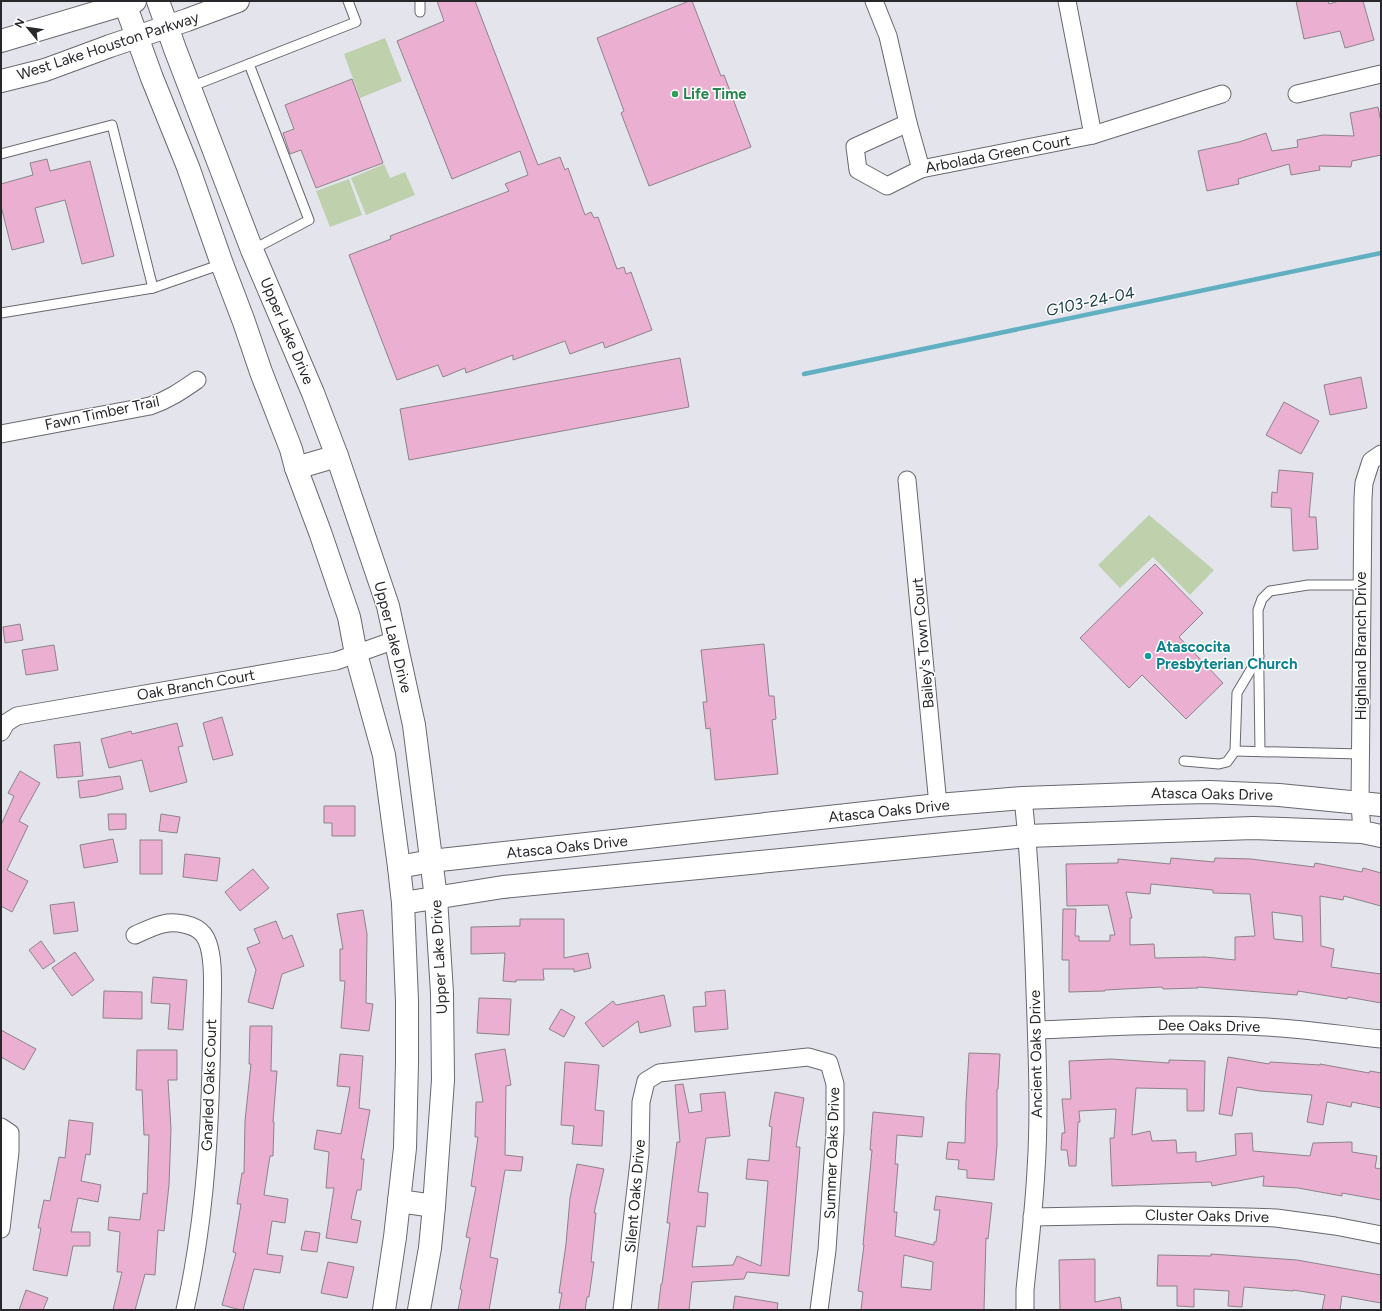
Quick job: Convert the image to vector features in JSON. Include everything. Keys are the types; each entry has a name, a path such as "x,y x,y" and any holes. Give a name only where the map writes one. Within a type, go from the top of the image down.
{"street":[{"name":"Upper Lake Drive","path":"158,1 252,250 312,393 336,456 388,606 414,725 436,898 442,993 443,1080 430,1248 419,1310"},
{"name":"West Lake Houston Parkway","path":"1,81 45,70 238,1"},
{"path":"874,1 888,36 908,123 921,169"},
{"path":"1067,1 1093,135"},
{"path":"1,41 128,2 137,37 188,167 244,322 260,372 291,449 296,468 310,502 349,617 356,654 384,755 399,867 407,1001 408,1062 405,1148 395,1237 384,1310"},
{"path":"1297,94 1381,74"},
{"name":"Arbolada Green Court","path":"908,123 855,147 858,170 887,186 921,169 1093,135 1222,94"},
{"path":"222,264 252,250"},
{"name":"Fawn Timber Trail","path":"1,434 150,406 174,396 197,380"},
{"path":"296,468 336,456"},
{"name":"Highland Branch Drive","path":"1372,834 1371,804 1361,754 1362,585 1364,483 1376,458"},
{"name":"Bailey's Town Court","path":"907,480 938,805"},
{"name":"Oak Branch Court","path":"1,732 6,723 17,716 336,662 395,640"},
{"name":"Atasca Oaks Drive","path":"399,867 431,862 938,805 1023,798 1210,792 1279,795 1371,804"},
{"name":"Ancient Oaks Drive","path":"1023,798 1033,918 1037,1030 1038,1123 1036,1170 1025,1290 1025,1310"},
{"path":"402,903 503,887 1027,836 1253,828 1372,834"},
{"path":"678,835 681,869"},
{"name":"Gnarled Oaks Court","path":"135,935 163,924 177,923 194,927 203,934 209,947 212,964 208,1135 203,1202 185,1310"},
{"name":"Dee Oaks Drive","path":"1037,1030 1151,1025 1214,1025 1268,1027 1381,1038"},
{"name":"Summer Oaks Drive","path":"646,1082 659,1073 808,1057 829,1063 835,1084 835,1131 827,1250 818,1310"},
{"name":"Silent Oaks Drive","path":"622,1310 640,1153 642,1102 646,1082"},
{"path":"1,1127 10,1133 10,1152 1,1229"},
{"path":"399,1201 434,1206"},
{"name":"Cluster Oaks Drive","path":"1032,1217 1136,1215 1247,1216 1276,1218 1335,1226 1381,1235"}],"lane":[{"path":"190,87 356,22 348,1"},
{"path":"420,1 420,12"},
{"path":"249,64 309,220 252,250"},
{"path":"1,154 112,125 153,288"},
{"path":"1,313 153,288 222,264"},
{"path":"1260,751 1258,610 1262,599 1270,591 1308,585 1362,585"},
{"path":"1184,761 1219,764 1227,762 1235,751 1237,693 1259,656"},
{"path":"1235,751 1361,754"}],"green space":[{"path":"385,38 402,81 360,98 344,54"},
{"path":"384,164 390,178 405,172 415,195 366,215 351,178"},
{"path":"349,179 362,215 330,227 316,191"},
{"path":"1149,515 1214,570 1190,595 1153,557 1120,588 1098,565"}],"building":[{"path":"437,1 475,1 538,165 560,157 565,170 568,168 585,215 591,212 594,218 598,217 617,269 624,267 626,274 631,272 652,330 605,348 603,342 570,354 565,341 513,360 513,355 466,373 465,368 443,377 438,365 397,380 349,255 391,239 390,236 509,191 505,184 528,175 520,151 452,179 397,41 444,21"},
{"name":"Life Time","path":"692,1 721,76 724,75 751,147 649,186 621,113 624,111 597,38"},
{"path":"1296,1 1328,1 1329,4 1339,1 1363,1 1374,40 1345,48 1340,31 1304,39"},
{"path":"352,79 383,163 316,188 301,150 290,154 283,133 294,129 285,105"},
{"path":"1378,107 1381,122 1381,155 1352,161 1351,167 1319,166 1320,170 1291,175 1289,164 1238,179 1239,184 1207,191 1198,151 1239,142 1266,133 1272,151 1298,147 1297,140 1323,135 1354,136 1350,113"},
{"path":"47,159 50,171 90,161 114,256 82,264 65,200 35,208 44,242 12,250 1,206 1,184 33,175 30,163"},
{"path":"680,358 689,407 409,460 400,409"},
{"path":"1361,377 1367,408 1330,415 1324,385"},
{"path":"1284,402 1319,421 1301,454 1266,435"},
{"path":"1279,470 1313,473 1309,517 1316,517 1318,549 1293,551 1291,508 1271,507 1272,492 1277,493"},
{"name":"Atascocita Presbyterian Church","path":"1155,564 1203,613 1179,637 1223,683 1186,719 1142,675 1129,688 1080,638"},
{"path":"20,624 23,640 5,643 3,627"},
{"path":"764,644 769,696 774,696 776,719 772,720 778,774 715,780 710,728 706,729 703,702 707,702 701,650"},
{"path":"54,645 58,670 26,675 22,650"},
{"path":"222,717 233,755 213,760 203,723"},
{"path":"177,723 183,746 178,747 187,782 150,792 142,760 109,768 101,739 131,731 132,734"},
{"path":"80,742 83,776 57,778 54,745"},
{"path":"20,771 40,783 19,821 28,826 7,870 28,881 12,912 1,906 1,825 14,796 8,793"},
{"path":"120,776 123,789 96,796 80,798 78,781"},
{"path":"324,806 355,806 355,836 332,836 332,823 324,823"},
{"path":"108,814 126,814 126,829 109,830"},
{"path":"161,814 180,817 177,833 159,831"},
{"path":"113,839 118,862 84,868 80,845"},
{"path":"140,840 162,840 162,874 140,874"},
{"path":"185,854 220,858 217,881 183,877"},
{"path":"1171,858 1214,862 1215,858 1251,859 1314,867 1315,863 1362,872 1363,868 1381,873 1381,906 1344,896 1343,900 1320,896 1321,946 1334,949 1331,967 1381,974 1381,1003 1348,997 1347,999 1298,991 1297,995 1198,987 1163,989 1162,987 1069,992 1069,960 1062,960 1063,909 1076,909 1075,936 1079,936 1079,941 1110,941 1110,935 1115,935 1108,905 1067,906 1066,864 1118,863 1118,859 1170,864","holes":["1151,884 1213,890 1213,893 1250,894 1255,936 1235,937 1235,960 1205,957 1155,958 1154,944 1130,945 1130,918 1132,918 1126,892 1150,894","1272,912 1302,916 1303,942 1274,939"]},
{"path":"253,869 269,888 240,911 225,892"},
{"path":"74,902 78,931 54,934 50,905"},
{"path":"363,910 367,934 366,1003 373,1004 369,1031 341,1028 345,981 340,981 340,949 343,949 337,914"},
{"path":"520,919 564,919 564,958 588,953 591,968 574,972 574,969 543,969 544,980 516,980 516,982 503,981 505,953 471,954 471,927 520,926"},
{"path":"276,921 283,939 292,935 304,966 282,974 273,1009 248,1002 256,970 247,948 260,943 254,929"},
{"path":"41,941 55,961 43,969 29,950"},
{"path":"75,952 94,980 72,996 52,968"},
{"path":"153,977 187,980 183,1030 168,1029 170,1004 151,1003"},
{"path":"725,990 728,1029 695,1032 693,1007 706,1006 705,992"},
{"path":"104,991 142,992 142,1019 103,1018"},
{"path":"664,995 671,1026 640,1033 638,1021 603,1047 585,1023 613,1001 616,1005"},
{"path":"479,998 511,999 509,1035 477,1033"},
{"path":"561,1009 575,1017 564,1037 549,1029"},
{"path":"250,1026 272,1026 271,1071 277,1071 273,1122 273,1156 270,1156 264,1195 288,1199 285,1223 272,1221 267,1254 283,1256 280,1273 254,1269 243,1310 241,1310 222,1305 236,1253 233,1252 241,1204 237,1204 242,1173 244,1173 245,1121 251,1064 249,1064"},
{"path":"1,1030 36,1049 24,1070 1,1057"},
{"path":"505,1049 511,1085 506,1086 505,1155 523,1157 521,1171 505,1170 490,1257 498,1259 489,1310 458,1310 462,1290 460,1289 470,1238 466,1237 476,1187 471,1186 478,1137 475,1137 476,1102 483,1102 475,1054"},
{"path":"137,1050 177,1050 177,1080 168,1080 171,1129 169,1185 164,1231 158,1230 155,1275 145,1274 135,1310 113,1310 122,1272 117,1272 120,1232 108,1230 109,1217 140,1220 143,1193 147,1194 149,1135 144,1135 142,1090 136,1090"},
{"path":"969,1053 1000,1054 997,1089 997,1146 994,1180 967,1178 967,1170 958,1169 959,1160 946,1159 948,1142 965,1143"},
{"path":"340,1054 363,1056 359,1108 370,1110 361,1159 364,1159 361,1190 357,1190 351,1219 361,1221 357,1243 326,1238 334,1188 326,1188 329,1152 314,1149 317,1130 341,1134 350,1087 337,1086"},
{"path":"1228,1057 1269,1064 1270,1062 1320,1064 1369,1073 1370,1071 1381,1073 1381,1108 1352,1102 1351,1107 1327,1102 1323,1125 1307,1122 1312,1095 1260,1091 1237,1087 1232,1116 1219,1114"},
{"path":"1111,1059 1169,1063 1169,1060 1205,1061 1204,1111 1187,1111 1187,1089 1136,1088 1132,1135 1150,1131 1152,1141 1176,1140 1177,1153 1196,1152 1196,1162 1236,1155 1235,1134 1252,1133 1253,1151 1310,1156 1313,1143 1352,1142 1352,1152 1377,1156 1375,1168 1381,1169 1381,1200 1342,1193 1342,1196 1298,1188 1263,1186 1264,1176 1212,1186 1211,1182 1112,1186 1110,1138 1114,1138 1116,1109 1079,1111 1080,1122 1078,1122 1076,1166 1069,1166 1067,1150 1061,1150 1062,1133 1065,1133 1062,1099 1071,1099 1069,1061"},
{"path":"565,1062 599,1065 595,1110 604,1111 602,1146 572,1144 574,1126 561,1125"},
{"path":"683,1084 689,1113 702,1111 700,1094 725,1092 730,1136 706,1138 698,1192 708,1193 705,1227 697,1226 692,1267 733,1265 737,1256 761,1266 768,1181 746,1179 748,1159 769,1161 772,1127 769,1126 775,1092 804,1098 796,1147 800,1147 789,1276 747,1272 744,1279 692,1282 689,1310 658,1310 670,1223 667,1223 677,1142 680,1142 675,1085"},
{"path":"873,1112 924,1117 922,1137 897,1135 895,1164 898,1164 894,1212 897,1212 895,1236 934,1245 934,1242 936,1242 940,1210 934,1210 936,1196 992,1203 988,1239 986,1238 984,1310 861,1310 863,1292 858,1291 864,1245 872,1150 870,1150","holes":["904,1255 933,1262 931,1290 901,1287"]},
{"path":"69,1120 93,1123 90,1155 86,1154 81,1181 101,1185 98,1202 78,1198 71,1232 90,1232 90,1246 73,1246 67,1276 33,1270 41,1228 38,1228 44,1200 50,1201 59,1157 65,1158"},
{"path":"577,1164 604,1169 594,1213 596,1213 591,1262 594,1262 589,1297 587,1297 585,1310 559,1310 562,1293 559,1293 566,1244 570,1198"},
{"path":"305,1231 320,1233 317,1252 301,1250"},
{"path":"1211,1254 1297,1260 1381,1275 1381,1303 1342,1296 1340,1310 1322,1310 1325,1295 1293,1290 1244,1287 1242,1307 1228,1306 1229,1291 1194,1289 1194,1307 1177,1306 1177,1286 1157,1286 1158,1255 1211,1256"},
{"path":"1095,1259 1095,1302 1120,1297 1122,1310 1060,1310 1059,1260"},
{"path":"328,1262 354,1267 347,1298 321,1293"},
{"path":"26,1290 48,1298 43,1310 19,1310"},
{"path":"735,1296 778,1303 777,1310 733,1310"}],"waterway":[{"name":"G103-24-04","path":"804,374 1381,253"}],"place":[{"name":"Life Time","path":"675,94"},
{"name":"Atascocita Presbyterian Church","path":"1148,656"}]}
